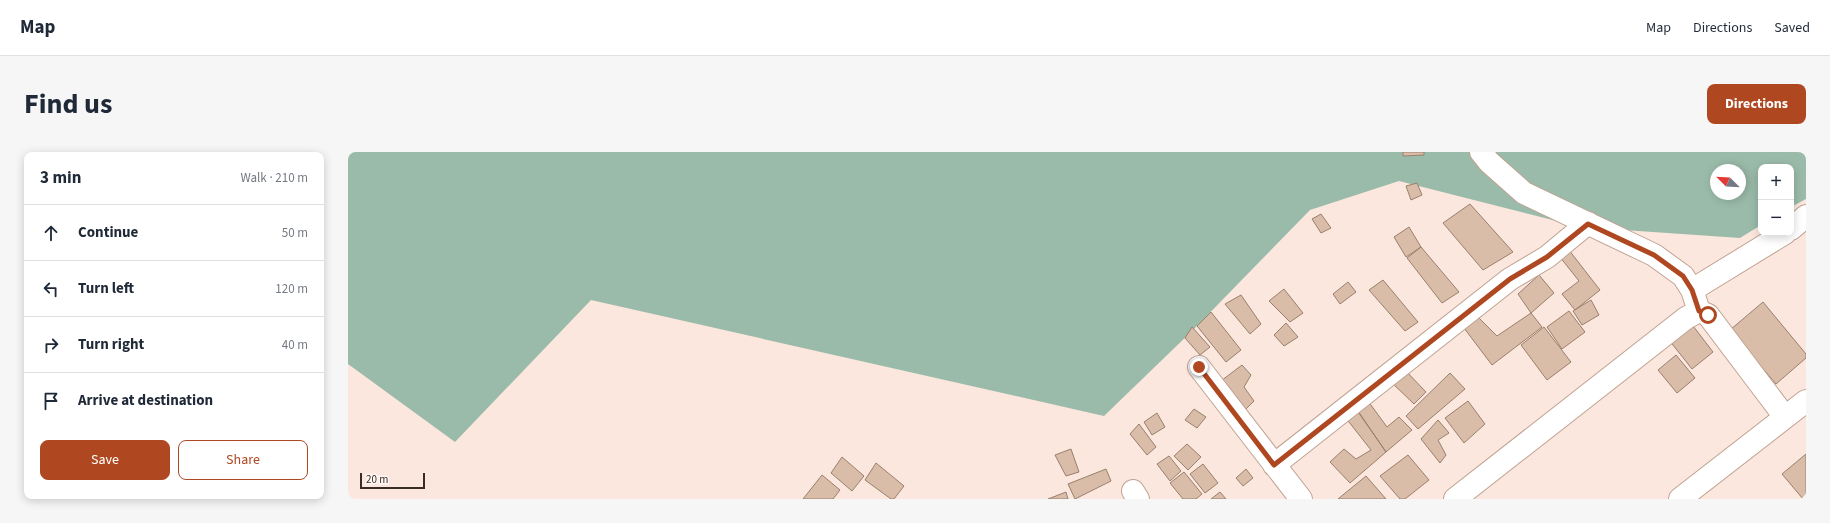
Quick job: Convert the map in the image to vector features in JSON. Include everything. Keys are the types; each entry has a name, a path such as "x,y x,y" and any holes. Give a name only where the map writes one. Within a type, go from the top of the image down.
{"street":[{"path":"1481,152 1488,162 1524,193 1654,255 1683,276 1692,290 1699,311 1708,315 1799,409 1680,499"},
{"path":"1794,226 1806,216"},
{"path":"1274,465 1510,279 1547,257 1588,224"},
{"path":"1692,290 1780,236"},
{"path":"1455,499 1686,318 1699,311"},
{"path":"1199,367 1301,499"}],"green space":[{"path":"348,152 1806,152 1806,199 1794,205 1794,164 1758,164 1758,227 1740,238 1580,227 1399,181 1310,210 1192,331 1104,416 591,300 455,442 348,364"}],"building":[{"path":"1403,152 1424,152 1424,155 1403,156"},
{"path":"1417,183 1422,195 1411,200 1406,186"},
{"path":"1470,204 1513,252 1483,270 1443,223"},
{"path":"1321,214 1331,228 1321,233 1312,219"},
{"path":"1409,227 1421,247 1406,257 1394,237"},
{"path":"1565,245 1600,290 1575,310 1562,294 1579,281 1556,252"},
{"path":"1421,247 1459,292 1442,303 1407,258"},
{"path":"1539,275 1554,293 1531,313 1518,294"},
{"path":"1383,280 1418,322 1405,331 1369,290"},
{"path":"1348,282 1356,292 1340,304 1333,294"},
{"path":"1284,289 1303,313 1290,322 1269,301"},
{"path":"1241,295 1261,324 1250,334 1225,304"},
{"path":"1591,300 1599,315 1582,325 1573,311"},
{"path":"1763,302 1806,354 1806,358 1776,384 1730,330"},
{"path":"1569,311 1585,332 1562,349 1547,327"},
{"path":"1211,312 1241,350 1226,362 1197,326"},
{"path":"1531,313 1542,327 1492,365 1464,328 1477,316 1497,336"},
{"path":"1690,322 1713,352 1692,369 1669,340"},
{"path":"1286,323 1298,337 1284,346 1274,335"},
{"path":"1192,327 1210,347 1200,355 1185,338"},
{"path":"1544,327 1571,362 1547,380 1521,345"},
{"path":"1676,355 1695,378 1677,393 1658,370"},
{"path":"1242,365 1251,375 1244,387 1254,401 1241,414 1217,384"},
{"path":"1404,369 1426,392 1414,404 1390,381"},
{"path":"1450,373 1465,389 1418,429 1406,416"},
{"path":"1368,401 1387,427 1399,417 1412,430 1386,452 1358,411"},
{"path":"1468,401 1485,424 1464,443 1445,418"},
{"path":"1194,409 1206,417 1197,428 1185,420"},
{"path":"1356,409 1386,452 1350,483 1330,462 1344,449 1356,459 1371,450 1345,417"},
{"path":"1157,413 1165,427 1152,435 1144,422"},
{"path":"1438,420 1449,433 1438,440 1446,455 1440,463 1421,439"},
{"path":"1139,424 1156,447 1147,455 1130,434"},
{"path":"1187,444 1201,457 1188,470 1174,456"},
{"path":"1071,449 1079,472 1066,476 1055,455"},
{"path":"1806,454 1806,499 1803,499 1782,474"},
{"path":"1408,455 1429,480 1405,499 1400,499 1380,476"},
{"path":"1169,456 1181,471 1170,481 1157,464"},
{"path":"842,457 864,476 852,491 831,473"},
{"path":"876,463 904,486 894,499 891,499 865,480"},
{"path":"1203,464 1218,483 1205,493 1190,474"},
{"path":"1106,469 1111,481 1075,499 1068,484"},
{"path":"1246,469 1253,478 1243,486 1236,478"},
{"path":"1184,472 1202,494 1196,499 1183,499 1170,483"},
{"path":"822,475 840,490 833,499 803,499"},
{"path":"1366,476 1386,499 1338,499"},
{"path":"1066,492 1068,499 1048,499"},
{"path":"1220,492 1226,499 1211,499"}],"route":[{"path":"1199,367 1274,465 1510,279 1547,257 1588,224 1654,255 1683,276 1692,290 1699,311 1708,315"}]}
